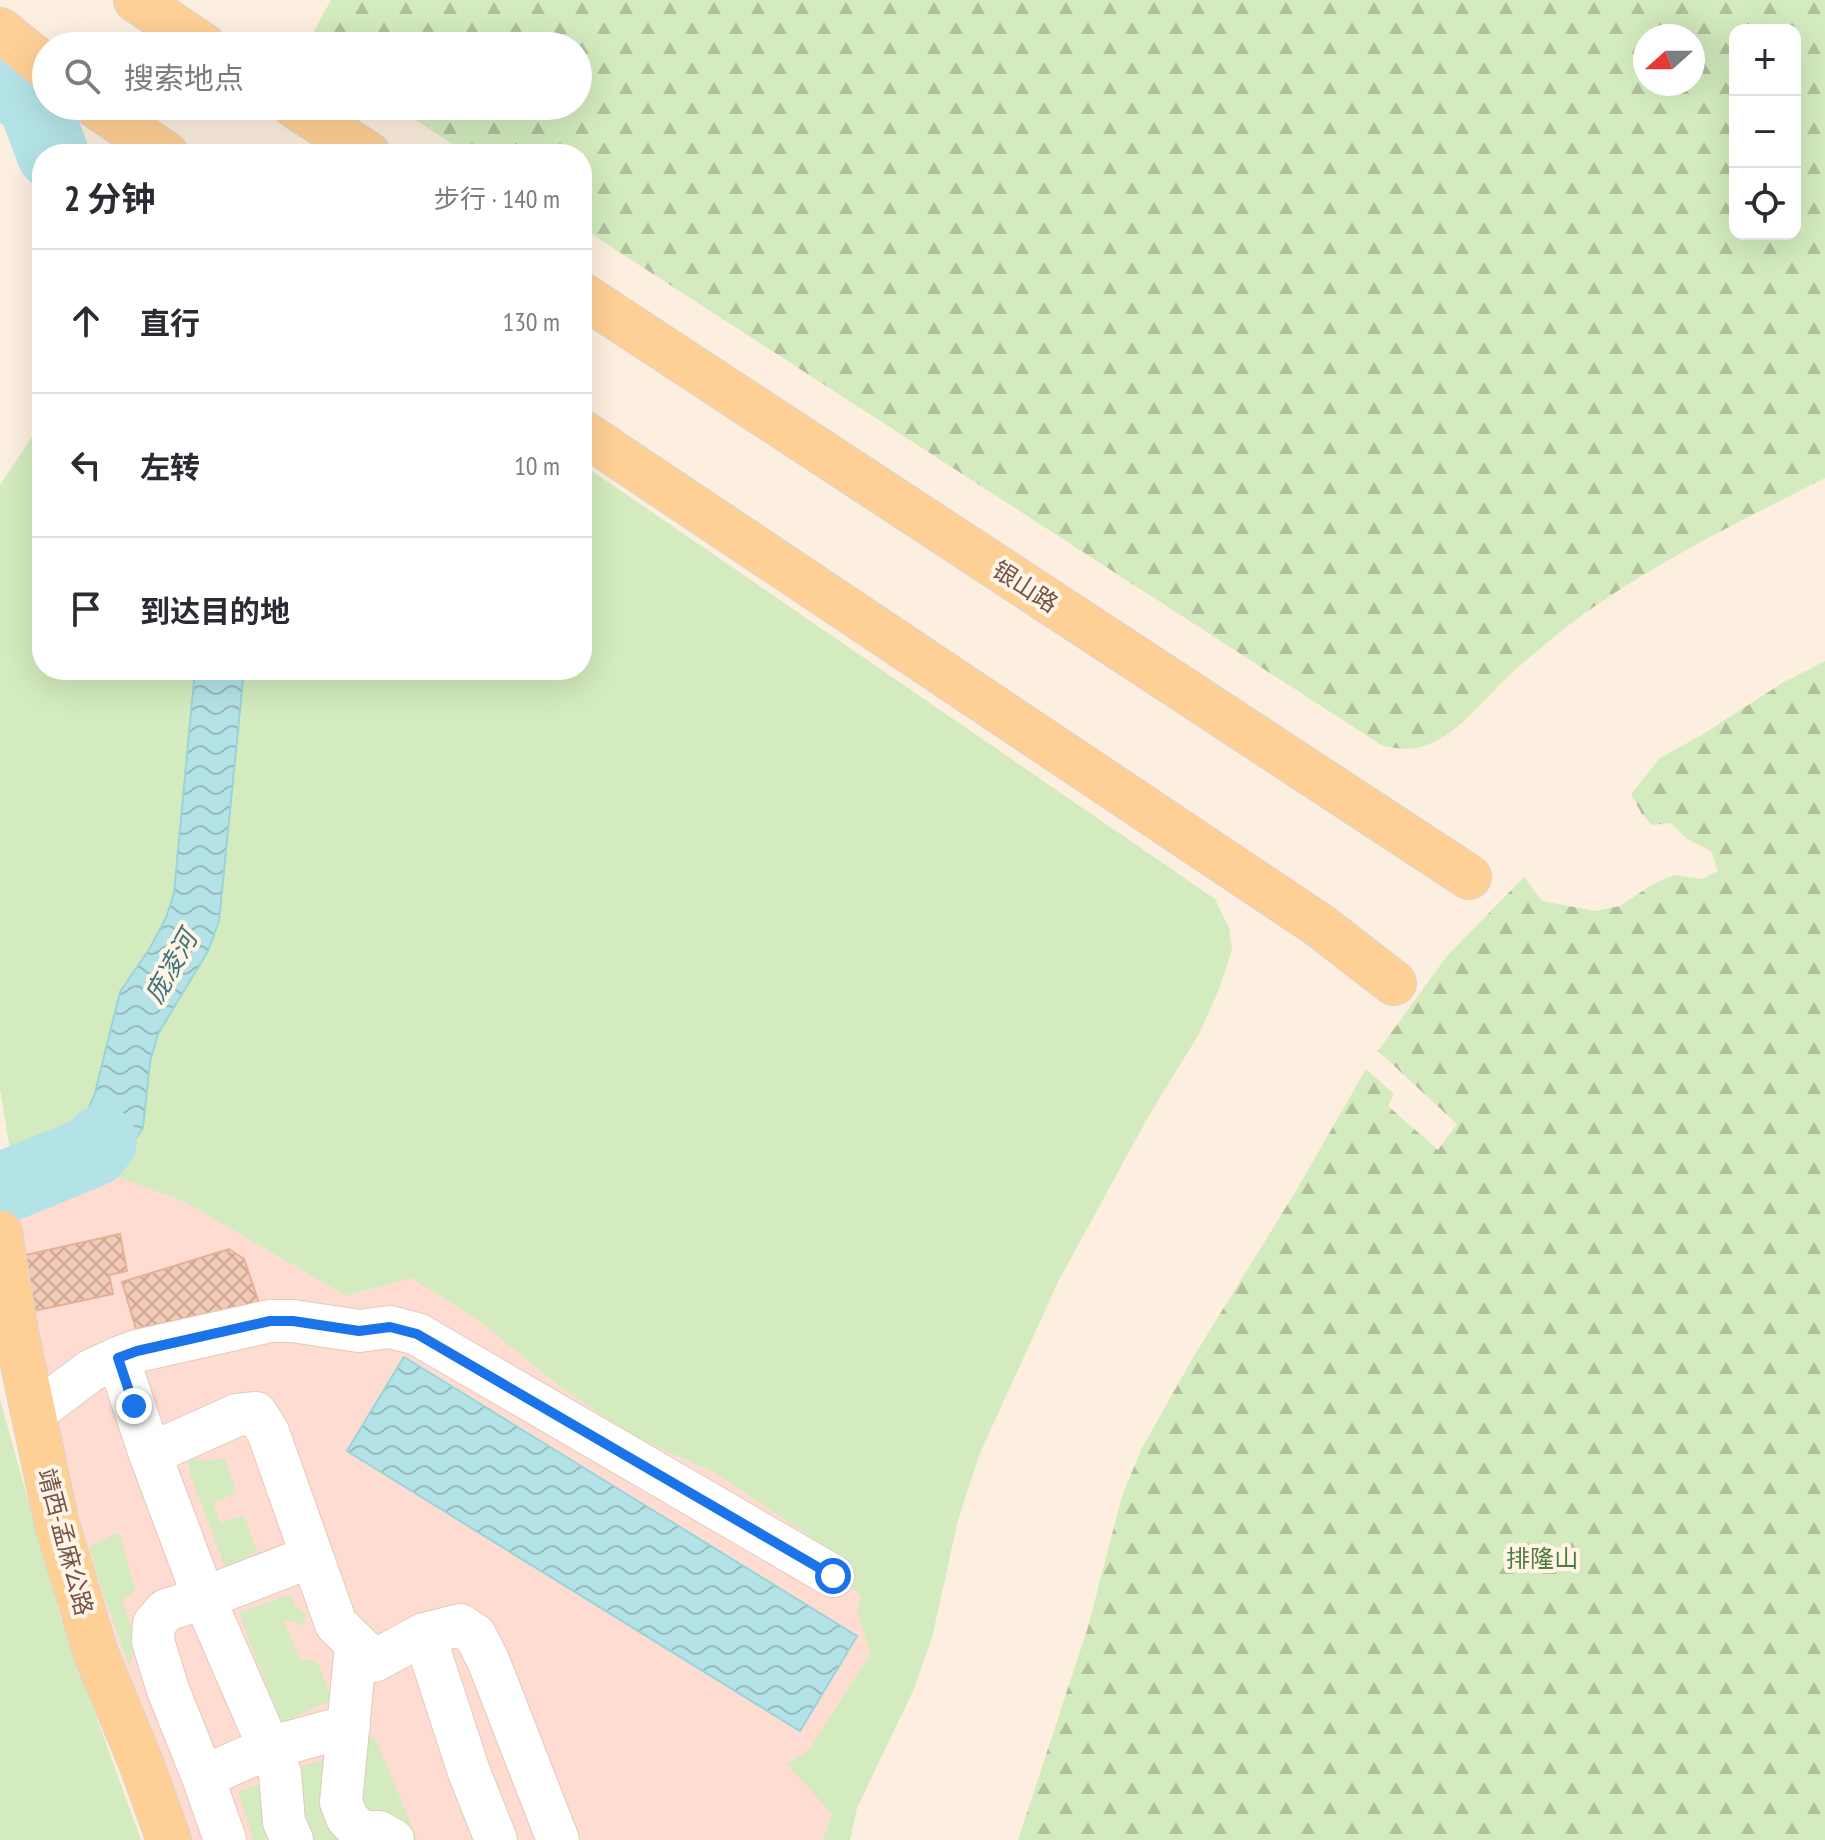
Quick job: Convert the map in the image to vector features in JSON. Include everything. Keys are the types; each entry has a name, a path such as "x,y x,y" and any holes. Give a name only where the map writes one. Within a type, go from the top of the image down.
{"main road":[{"path":"136,0 183,32"},
{"path":"0,30 32,56"},
{"path":"116,120 151,144"},
{"path":"316,120 353,144"},
{"name":"银山路","path":"592,302 1469,877"},
{"path":"592,439 1319,925 1394,983"},
{"name":"靖西-孟麻公路","path":"0,1233 33,1414 57,1524 96,1654 169,1840"}],"lane":[{"path":"33,1414 90,1371 137,1351 270,1321 293,1321 359,1331 390,1327 417,1334 833,1576"},
{"path":"118,1358 204,1598 280,1773 284,1822 292,1840"},
{"path":"150,1454 237,1415 256,1413 268,1432 336,1624 374,1661 424,1634 460,1625 475,1635 488,1660 558,1840"},
{"path":"225,1840 168,1690 153,1641 154,1624 166,1610 310,1557"},
{"path":"424,1634 469,1772 496,1840"},
{"path":"356,1645 341,1802 347,1818 361,1832 379,1832 393,1840"},
{"path":"203,1777 268,1748 349,1726"}],"shaded area":[{"path":"110,1174 185,1202 346,1296 411,1278 478,1320 560,1387 636,1436 717,1474 852,1564 862,1597 857,1609 870,1654 809,1750 832,1815 823,1840 184,1840 76,1545 16,1250 14,1206"}],"green space":[{"path":"331,0 1825,0 1825,478 1703,541 1585,613 1514,671 1466,719 1438,740 1407,749 1383,746 592,234 592,144 453,144 416,120 592,120 592,32 314,32"},
{"path":"32,437 32,680 194,680 174,893 166,918 120,992 95,1093 82,1124 54,1144 12,1162 0,1089 0,485"},
{"path":"592,471 1215,899 1229,928 1232,950 1219,989 1199,1034 1148,1117 1059,1280 980,1453 958,1520 932,1638 913,1691 857,1808 850,1840 823,1840 832,1814 787,1764 809,1750 870,1654 857,1609 861,1597 844,1578 851,1564 717,1474 636,1437 560,1387 478,1320 411,1278 346,1296 185,1202 110,1174 143,1128 150,1062 158,1034 208,951 219,921 243,680 592,680"},
{"name":"排隆山","path":"1825,661 1825,1840 1018,1840 1088,1627 1122,1496 1142,1448 1366,1069 1394,1094 1388,1106 1438,1150 1457,1124 1378,1051 1447,956 1524,877 1542,901 1595,911 1620,906 1653,884 1674,875 1702,879 1718,871 1711,851 1687,839 1671,823 1652,825 1631,794 1660,758 1784,682"},
{"path":"0,1399 61,1619 141,1840 0,1840"},
{"path":"187,1456 199,1461 225,1458 236,1493 213,1503 221,1523 244,1515 257,1551 226,1569 191,1477"},
{"path":"119,1532 135,1590 122,1601 134,1641 129,1666 96,1573 90,1546"},
{"path":"291,1594 295,1606 307,1615 301,1625 283,1618 300,1660 317,1660 332,1700 281,1723 239,1613"},
{"path":"374,1736 418,1840 408,1840 356,1804 364,1740"},
{"path":"329,1759 353,1840 310,1840 296,1822 300,1766"},
{"path":"260,1784 271,1840 254,1840 238,1791"}],"water":[{"path":"194,680 243,680 219,921 208,951 158,1034 150,1062 143,1128 110,1174 14,1206 12,1162 54,1144 82,1124 95,1093 120,992 150,948 166,918 174,893"},
{"path":"404,1357 857,1636 800,1731 347,1451"}],"building":[{"path":"120,1234 127,1271 109,1275 113,1294 33,1311 21,1256"},
{"path":"229,1249 244,1259 259,1303 136,1329 122,1282"}],"waterway":[{"name":"庞凌河","path":"0,79 32,101"},
{"name":"庞凌河","path":"40,120 49,144"},
{"name":"庞凌河","path":"0,1189 93,1151 101,1141"}],"route":[{"path":"134,1406 118,1358 137,1351 270,1321 293,1321 359,1331 390,1327 417,1334 833,1576"}]}
